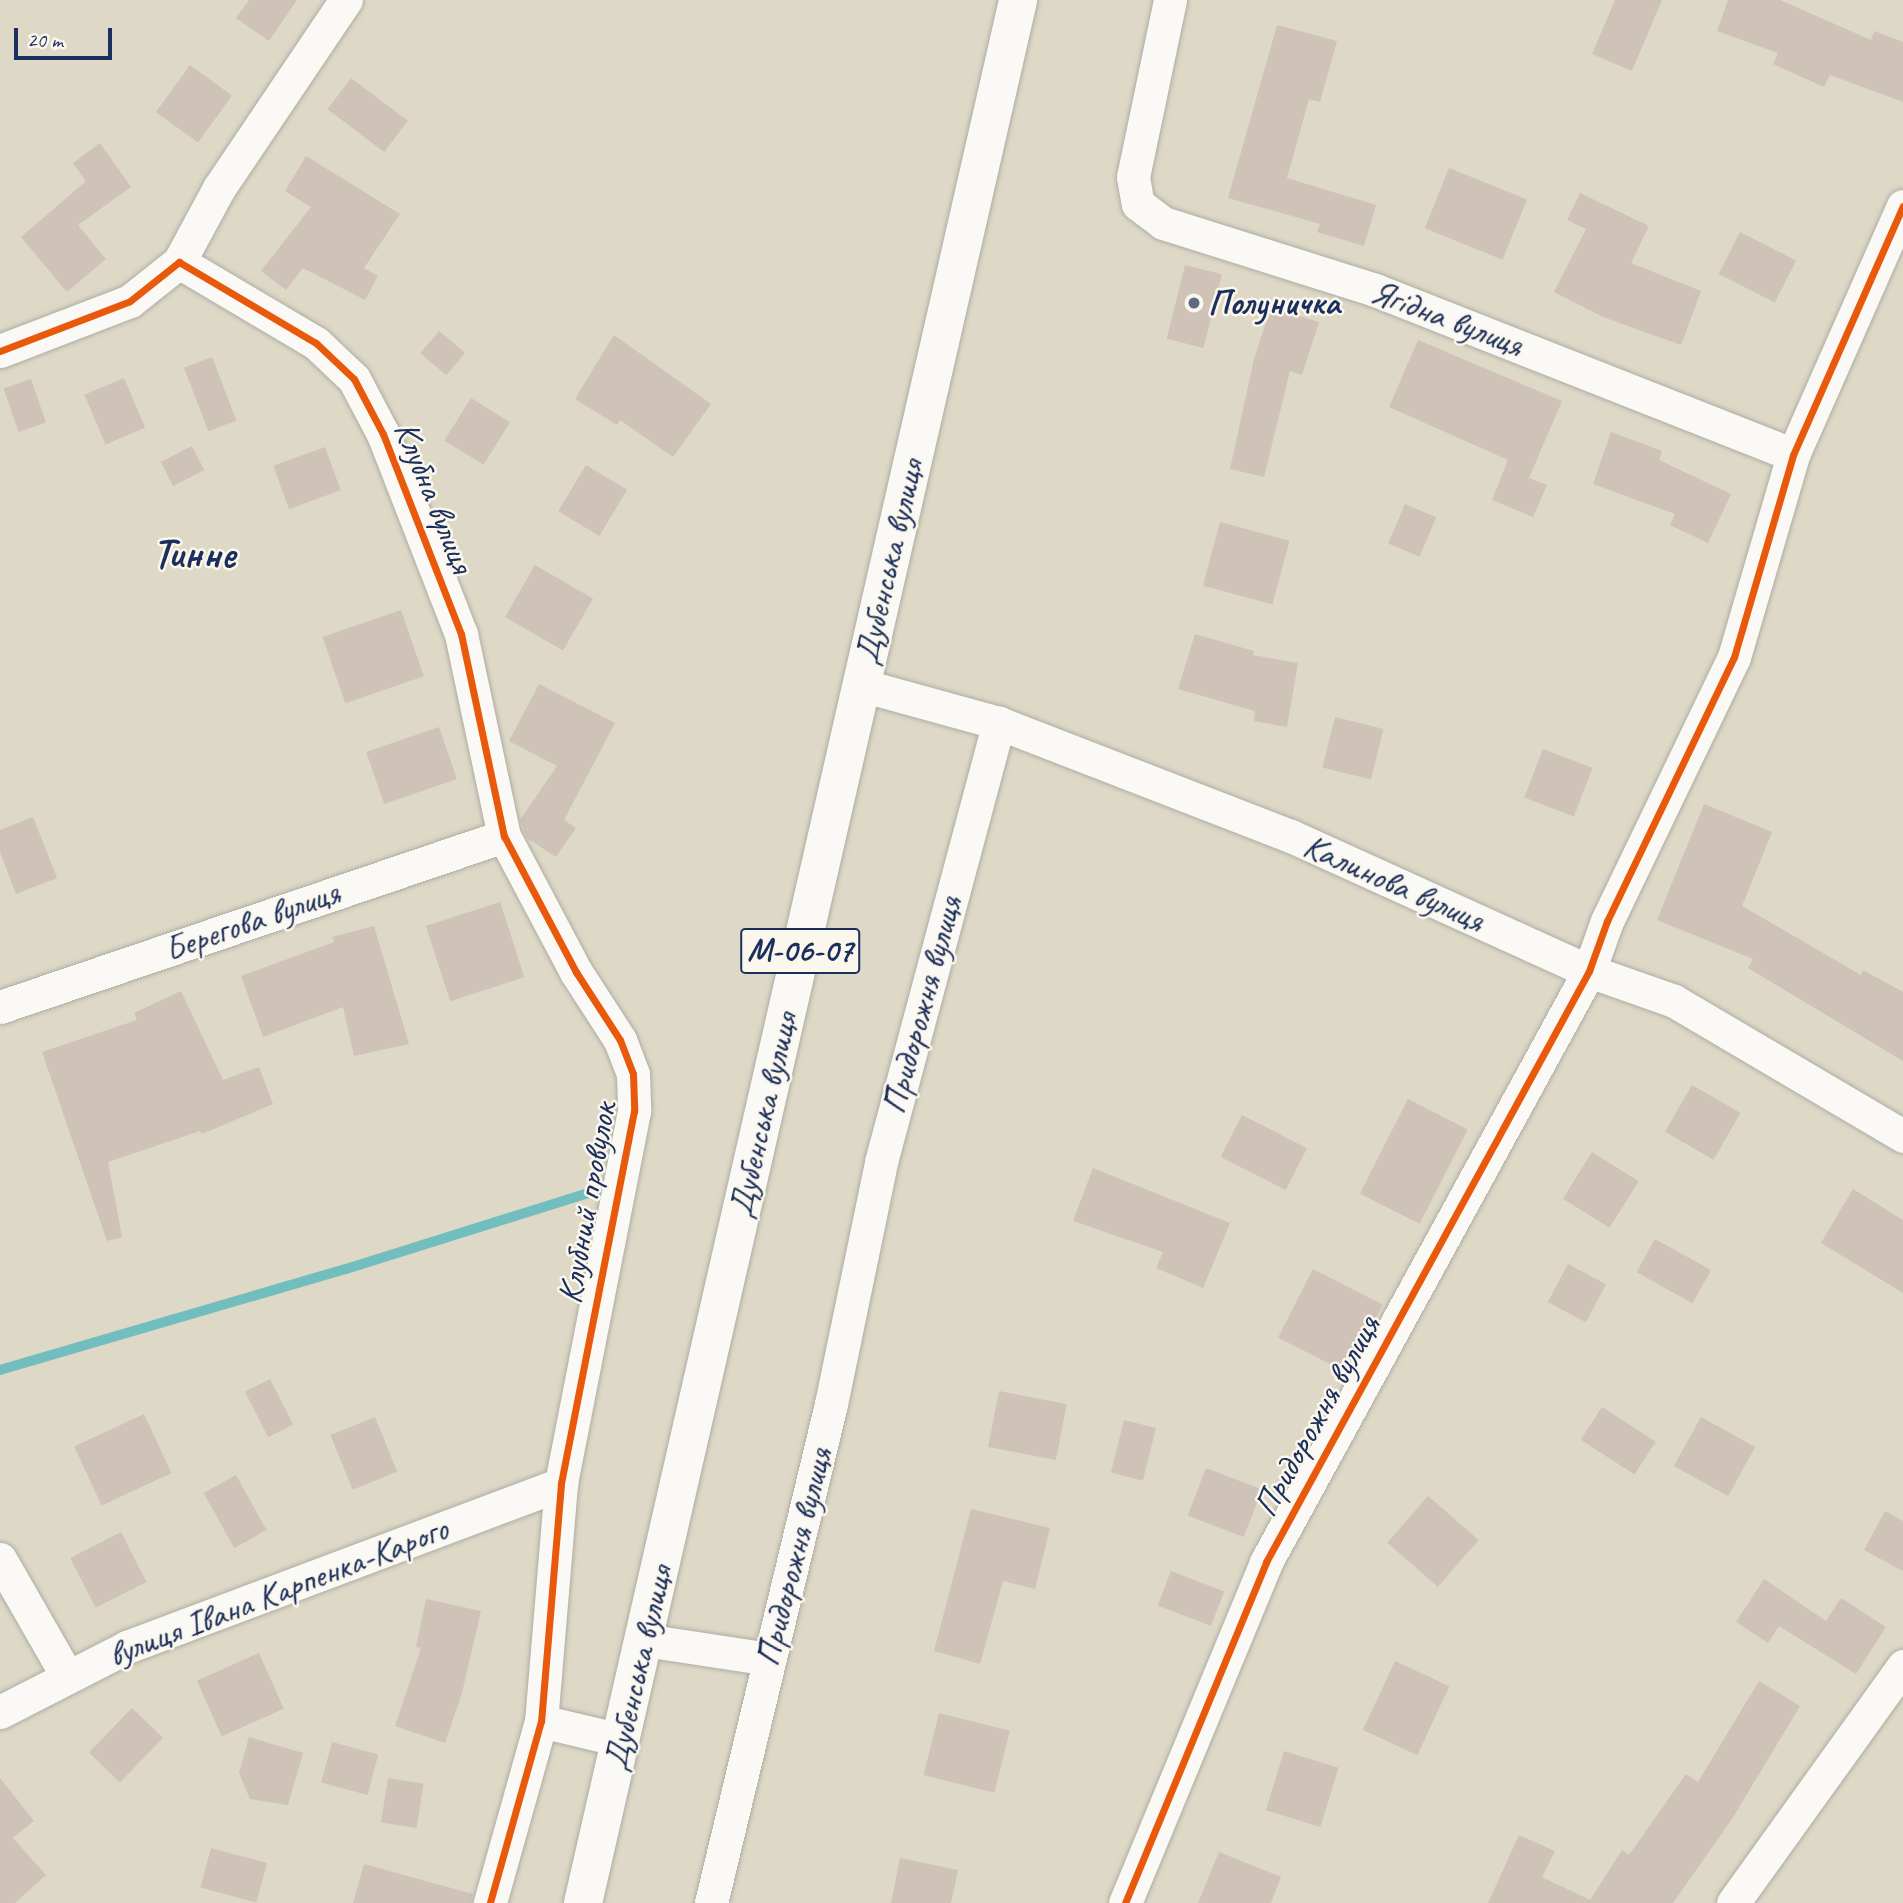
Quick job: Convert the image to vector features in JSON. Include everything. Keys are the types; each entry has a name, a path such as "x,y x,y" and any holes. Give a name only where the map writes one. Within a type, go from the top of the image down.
{"main road":[{"name":"Дубенська вулиця","path":"583,1903 1018,0"}],"street":[{"path":"0,351 130,301 179,262 219,188 346,0"},
{"name":"Ягідна вулиця","path":"1170,0 1132,177 1138,204 1155,217 1375,290 1793,455"},
{"name":"Придорожня вулиця","path":"1125,1903 1266,1562 1589,971 1607,921 1734,657 1793,455 1903,206"},
{"name":"Клубна вулиця","path":"179,262 306,336 354,379 383,434 461,634 504,836"},
{"name":"Калинова вулиця","path":"860,685 999,723 1291,836 1589,971 1674,1001 1903,1136"},
{"name":"Придорожня вулиця","path":"711,1903 831,1404 881,1162 999,723"},
{"name":"Берегова вулиця","path":"0,1007 504,836"},
{"name":"Клубний провулок","path":"490,1903 541,1721 561,1484 634,1111 633,1074 620,1040 576,972 504,836"},
{"name":"вулиця Івана Карпенка-Карого","path":"0,1712 127,1647 561,1484"},
{"path":"0,1559 67,1676"},
{"path":"644,1640 769,1659"},
{"path":"1732,1903 1903,1666"},
{"path":"541,1721 621,1740"}],"building":[{"path":"249,0 297,0 269,41 236,18"},
{"path":"1615,0 1662,0 1632,71 1592,54"},
{"path":"1728,0 1780,0 1871,40 1874,31 1903,42 1903,102 1830,75 1824,87 1773,64 1778,53 1717,31"},
{"path":"1277,25 1337,41 1320,102 1309,99 1287,178 1376,205 1364,246 1317,232 1320,224 1228,198"},
{"path":"190,65 232,96 198,142 156,112"},
{"path":"351,78 408,121 384,152 328,109"},
{"path":"100,143 131,187 78,225 106,259 67,292 21,237 86,181 73,163"},
{"path":"306,156 400,214 364,268 378,276 365,300 303,268 286,290 261,271 311,207 285,191"},
{"path":"1449,168 1527,199 1503,260 1425,228"},
{"path":"1580,193 1649,226 1631,263 1701,291 1681,345 1603,317 1554,292 1586,229 1567,220"},
{"path":"1740,232 1796,261 1775,302 1719,274"},
{"path":"1185,265 1222,274 1203,348 1167,339"},
{"path":"1271,307 1319,322 1302,375 1290,371 1264,477 1230,469 1254,359"},
{"path":"439,331 465,353 446,375 420,353"},
{"path":"614,335 711,404 673,457 620,420 617,425 575,399"},
{"path":"1418,340 1562,401 1529,478 1547,485 1533,517 1492,500 1508,460 1389,407"},
{"path":"212,357 236,420 208,431 184,368"},
{"path":"124,378 145,428 106,445 84,395"},
{"path":"31,379 46,422 19,432 4,388"},
{"path":"471,398 510,422 484,465 445,440"},
{"path":"1611,432 1662,451 1659,460 1731,494 1708,543 1670,525 1675,514 1593,484"},
{"path":"192,446 204,470 173,486 161,462"},
{"path":"325,447 341,490 289,509 273,466"},
{"path":"586,465 627,490 599,536 558,511"},
{"path":"1405,504 1436,517 1419,557 1388,544"},
{"path":"1220,522 1290,541 1272,604 1203,586"},
{"path":"535,565 593,598 563,650 505,617"},
{"path":"401,610 424,676 345,703 323,637"},
{"path":"1195,634 1254,651 1253,655 1298,663 1287,727 1254,721 1255,711 1178,689"},
{"path":"539,684 615,723 564,820 576,828 556,857 527,838 520,820 557,766 509,741"},
{"path":"1335,717 1384,729 1371,780 1322,767"},
{"path":"439,727 457,779 384,804 366,752"},
{"path":"1543,749 1592,768 1574,817 1524,798"},
{"path":"1704,804 1772,832 1742,906 1861,975 1863,970 1903,992 1903,1061 1748,968 1753,959 1657,920"},
{"path":"33,817 57,878 16,894 0,852 0,830"},
{"path":"500,902 524,977 450,1001 426,926"},
{"path":"374,926 409,1044 354,1056 343,1007 263,1037 241,976 334,942 332,937"},
{"path":"181,991 223,1080 259,1067 273,1104 202,1134 200,1131 108,1162 122,1237 107,1241 42,1052 137,1020 134,1013"},
{"path":"1692,1085 1740,1113 1713,1160 1665,1132"},
{"path":"1408,1099 1468,1129 1420,1224 1360,1193"},
{"path":"1242,1115 1307,1148 1286,1190 1221,1157"},
{"path":"1592,1152 1639,1181 1609,1228 1563,1199"},
{"path":"1093,1168 1230,1223 1203,1288 1156,1268 1163,1252 1073,1221"},
{"path":"1853,1189 1903,1220 1903,1293 1821,1243"},
{"path":"1655,1239 1711,1270 1693,1303 1637,1272"},
{"path":"1568,1264 1606,1284 1586,1322 1548,1302"},
{"path":"1313,1269 1382,1304 1348,1373 1278,1338"},
{"path":"270,1379 293,1424 268,1437 245,1392"},
{"path":"999,1391 1067,1404 1056,1460 988,1447"},
{"path":"1602,1407 1656,1442 1634,1475 1581,1440"},
{"path":"144,1414 171,1473 102,1505 74,1447"},
{"path":"375,1417 397,1472 353,1490 330,1435"},
{"path":"1701,1417 1755,1447 1728,1496 1674,1466"},
{"path":"1124,1420 1156,1428 1143,1480 1111,1472"},
{"path":"1206,1468 1262,1490 1244,1537 1188,1516"},
{"path":"236,1475 267,1530 234,1548 204,1493"},
{"path":"1428,1496 1479,1540 1438,1587 1387,1543"},
{"path":"971,1509 1050,1528 1035,1589 1003,1581 980,1664 934,1651"},
{"path":"1885,1511 1903,1521 1903,1571 1864,1550"},
{"path":"121,1532 146,1582 96,1608 70,1558"},
{"path":"1171,1571 1224,1591 1211,1626 1158,1606"},
{"path":"1764,1579 1826,1621 1841,1598 1886,1627 1856,1674 1779,1626 1768,1643 1736,1622"},
{"path":"426,1599 481,1611 462,1693 445,1743 395,1726 421,1648 416,1647"},
{"path":"259,1653 284,1709 222,1736 197,1681"},
{"path":"1395,1661 1449,1686 1417,1755 1363,1730"},
{"path":"1759,1681 1800,1706 1732,1819 1673,1903 1488,1903 1519,1835 1555,1851 1542,1877 1590,1900 1622,1850 1629,1855 1686,1774 1698,1782"},
{"path":"132,1708 163,1738 120,1782 89,1753"},
{"path":"939,1713 1010,1731 994,1793 924,1775"},
{"path":"249,1737 303,1753 288,1805 250,1799 239,1773"},
{"path":"332,1742 378,1754 367,1795 321,1783"},
{"path":"1284,1751 1339,1768 1320,1827 1266,1810"},
{"path":"0,1778 34,1821 13,1838 46,1875 15,1903 0,1903"},
{"path":"388,1778 424,1784 417,1828 381,1822"},
{"path":"211,1848 267,1863 256,1903 200,1888"},
{"path":"1219,1852 1281,1877 1271,1903 1198,1903"},
{"path":"900,1858 958,1870 951,1903 891,1903"},
{"path":"364,1864 473,1894 471,1903 353,1903"}],"waterway":[{"path":"0,1370 346,1269 607,1187"}],"cycle path":[{"path":"1125,1903 1266,1562 1589,971 1607,921 1734,657 1793,455 1903,206"},
{"path":"0,351 130,301 179,262 316,343 354,379 383,434 461,634 504,836 576,972 620,1040 633,1074 634,1111 561,1484 541,1721 490,1903"}],"place":[{"name":"Полуничка","path":"1194,303"}],"district":[{"name":"Тинне","path":"194,554"}]}
